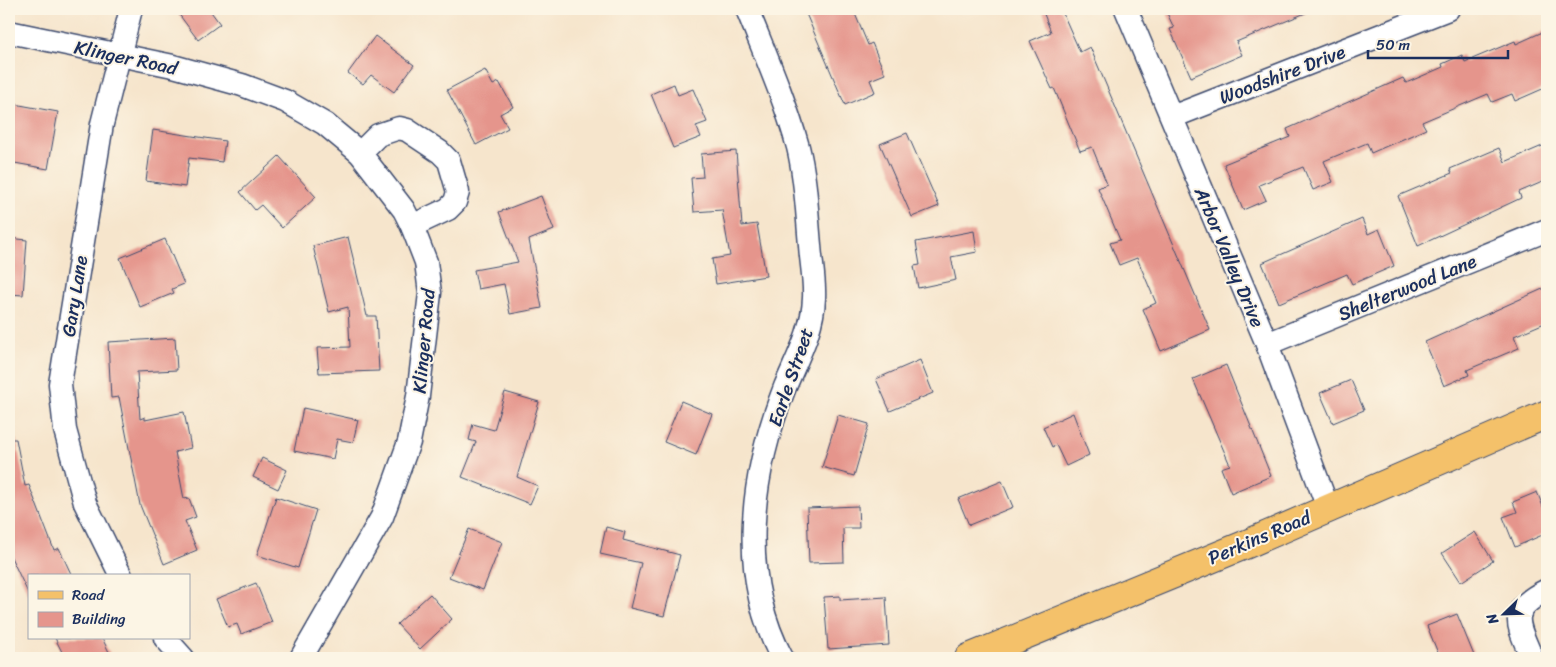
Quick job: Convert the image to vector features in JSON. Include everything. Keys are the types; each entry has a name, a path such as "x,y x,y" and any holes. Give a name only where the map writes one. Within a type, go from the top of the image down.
{"main road":[{"name":"Perkins Road","path":"969,658 1247,544 1547,414"}],"street":[{"name":"Gary Lane","path":"120,574 85,503 65,430 60,384 102,124 130,9"},
{"name":"Earle Street","path":"747,9 786,108 798,149 806,203 814,298 806,340 785,388 757,478 752,535 756,578 773,641 782,658"},
{"name":"Arbor Valley Drive","path":"1126,9 1267,344 1328,508"},
{"name":"Woodshire Drive","path":"1172,117 1448,9"},
{"name":"Klinger Road","path":"9,32 119,55 242,85 285,101 325,124 360,153 404,210 412,226 426,262 430,293 418,396 409,442 382,517 302,658"},
{"path":"360,153 378,135 399,128 406,130 440,152 449,161 458,192 456,202 448,209 412,226"},
{"name":"Shelterwood Lane","path":"1267,344 1547,230"},
{"path":"1532,658 1518,626 1517,616 1520,609 1534,597 1547,590"},
{"path":"166,640 182,658"}],"building":[{"path":"175,9 209,9 220,24 198,40"},
{"path":"804,9 853,9 868,45 872,43 885,74 870,80 875,92 845,105"},
{"path":"1042,9 1061,9 1080,52 1090,47 1210,330 1161,351 1143,309 1156,303 1137,258 1119,265 1110,243 1120,240 1098,188 1107,184 1092,147 1080,151 1054,88 1052,89 1030,41 1051,32"},
{"path":"1165,9 1315,9 1236,42 1242,55 1191,77 1170,29 1174,28"},
{"path":"1547,30 1547,87 1515,101 1512,94 1492,102 1488,94 1422,122 1426,129 1371,153 1367,143 1324,161 1333,182 1313,190 1303,167 1259,185 1266,200 1243,210 1224,164 1290,137 1287,129 1403,78 1406,83 1443,67 1442,64 1462,55 1465,62 1515,41 1516,44"},
{"path":"375,36 414,65 394,92 371,75 363,84 348,73"},
{"path":"485,70 493,85 499,82 513,107 500,114 508,128 476,145 447,90"},
{"path":"674,84 678,95 693,89 707,122 696,126 701,137 673,148 651,94"},
{"path":"9,103 58,112 48,169 9,162"},
{"path":"153,130 225,141 222,162 189,158 185,187 146,181"},
{"path":"907,133 939,206 912,217 880,144"},
{"path":"1547,144 1547,180 1519,192 1521,198 1418,246 1398,196 1452,173 1450,169 1499,148 1505,162"},
{"path":"736,151 742,226 757,224 766,276 716,284 712,259 730,256 722,210 694,212 691,178 703,177 701,154"},
{"path":"279,156 316,197 282,228 261,205 255,210 240,192"},
{"path":"541,196 554,230 529,240 542,308 510,314 504,284 478,289 474,270 518,262 499,212"},
{"path":"1362,219 1368,234 1379,229 1394,266 1352,284 1347,274 1279,303 1262,263"},
{"path":"974,231 977,252 951,257 956,280 918,288 914,266 920,265 916,242"},
{"path":"348,237 367,316 376,316 379,371 319,373 317,348 350,347 348,307 329,312 313,246"},
{"path":"9,238 27,240 23,295 9,294"},
{"path":"165,239 184,284 172,289 174,293 140,307 120,258"},
{"path":"1547,287 1547,322 1514,336 1519,348 1467,370 1469,375 1444,386 1425,342"},
{"path":"175,338 177,370 137,372 140,419 145,417 145,420 184,412 191,448 175,452 184,499 189,498 196,517 185,521 197,550 164,564 140,505 119,397 111,398 108,342"},
{"path":"920,360 933,393 890,411 876,379"},
{"path":"1226,365 1271,476 1231,493 1221,468 1230,465 1193,379"},
{"path":"1351,380 1364,410 1333,423 1320,393"},
{"path":"505,392 539,402 517,477 538,486 530,504 462,477 476,442 469,440 473,424 494,430"},
{"path":"681,401 712,414 696,455 664,442"},
{"path":"303,408 358,420 353,442 337,439 333,459 294,451"},
{"path":"1073,413 1089,455 1066,466 1056,445 1052,447 1043,427"},
{"path":"838,415 869,424 854,476 822,467"},
{"path":"9,439 16,439 25,486 29,485 54,550 59,548 71,574 28,574 28,593 9,553"},
{"path":"262,458 287,470 278,489 253,477"},
{"path":"1002,481 1013,507 969,525 958,499"},
{"path":"1537,492 1547,516 1547,533 1515,547 1503,517 1517,512 1513,502"},
{"path":"276,497 316,510 298,568 257,555"},
{"path":"858,506 859,528 843,528 844,562 809,563 807,508"},
{"path":"606,527 625,532 623,540 680,555 664,616 630,608 641,563 600,554"},
{"path":"469,529 502,542 483,590 449,577"},
{"path":"1475,532 1493,561 1461,582 1442,553"},
{"path":"256,583 272,622 241,634 237,624 228,627 216,599"},
{"path":"430,594 452,619 420,649 397,624"},
{"path":"840,596 840,600 886,597 889,645 828,649 824,597"},
{"path":"1457,614 1475,658 1440,658 1427,626"},
{"path":"56,640 103,640 112,658 65,658"}]}
